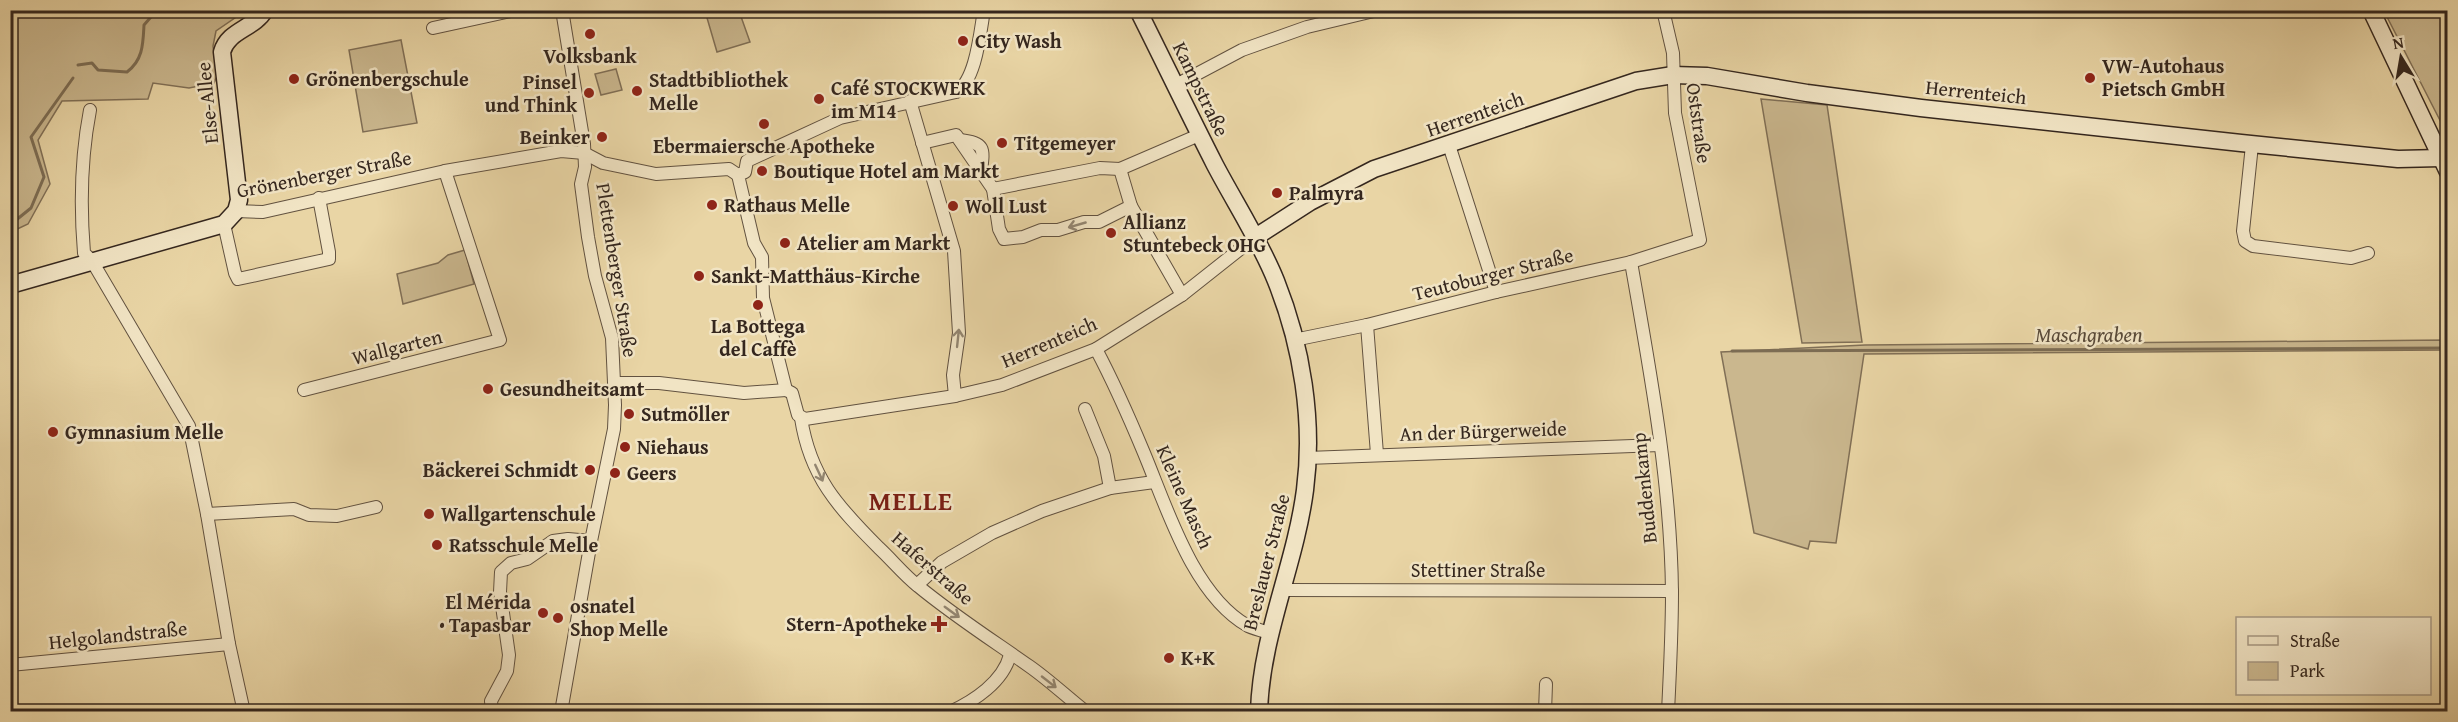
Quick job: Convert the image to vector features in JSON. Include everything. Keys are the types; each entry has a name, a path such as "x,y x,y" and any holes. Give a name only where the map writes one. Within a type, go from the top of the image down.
{"street":[{"name":"Else-Allee","path":"236,211 239,200 222,52 224,44 230,38 257,22 265,10"},
{"path":"433,28 515,10"},
{"name":"Plettenberger Straße","path":"561,711 591,541 614,429 615,383 612,338 595,276 582,194 585,153 562,10"},
{"path":"738,176 745,172 747,161 840,118 956,92 964,88 970,77 984,10"},
{"name":"Kampstraße","path":"1138,10 1226,186"},
{"path":"1176,84 1242,50 1307,27 1378,10"},
{"name":"Oststraße","path":"1663,10 1673,53 1675,113 1700,240"},
{"path":"2370,10 2445,162"},
{"name":"Herrenteich","path":"801,418 810,419 955,396 1002,385 1096,349 1182,295 1254,238 1310,202 1374,169 1636,81 1673,75 1707,76 1807,93 2252,145 2445,162"},
{"path":"910,101 954,251 959,333 953,375 955,396"},
{"path":"90,110 84,142 81,214 84,253 92,261 189,426 207,514 229,644 244,711"},
{"path":"923,147 956,135 993,189 999,228 1004,239 1023,237 1041,230 1058,230 1078,223 1099,222 1131,206"},
{"path":"993,189 1100,168 1120,169 1200,135"},
{"path":"1449,145 1496,292"},
{"path":"2252,145 2243,231 2245,241 2253,246 2351,258 2368,252"},
{"name":"Grönenberger Straße","path":"10,285 224,224 236,211 263,212 445,171 561,151 585,153"},
{"path":"585,153 603,163 656,174 729,169 738,176 754,243 762,257 763,298 786,390"},
{"path":"1120,169 1131,206 1182,295"},
{"name":"Wallgarten","path":"304,390 500,340 445,171"},
{"name":"Breslauer Straße","path":"1226,186 1276,281 1294,340 1306,407 1307,458 1302,507 1262,670 1259,711"},
{"path":"224,224 238,279 328,259 330,252 319,198"},
{"name":"Teutoburger Straße","path":"1294,340 1367,325 1496,292 1631,262 1700,240"},
{"name":"Buddenkamp","path":"1631,262 1660,445 1672,591 1668,711"},
{"path":"1367,325 1377,454"},
{"name":"Kleine Masch","path":"1096,349 1125,408 1183,547 1205,583 1234,616 1250,627 1270,633"},
{"path":"615,383 659,383 744,393 786,390 792,393 801,418"},
{"path":"1085,409 1104,456 1110,488"},
{"name":"Haferstraße","path":"801,418 803,432 820,476 836,504 917,585 1010,655 1029,666 1086,711"},
{"name":"An der Bürgerweide","path":"1307,458 1660,445"},
{"path":"917,585 942,562 992,533 1042,511 1110,488 1154,482"},
{"path":"207,514 294,509 309,515 337,516 376,507"},
{"path":"492,711 491,701 507,671 509,655 500,592 501,572 511,563 527,559 553,541 568,538 591,541"},
{"name":"Stettiner Straße","path":"1283,590 1672,591"},
{"name":"Helgolandstraße","path":"10,665 229,644"},
{"path":"950,711 984,692 1008,663 1010,655"},
{"path":"1545,711 1546,684"}],"green space":[{"path":"11,11 245,11 216,31 213,46 217,76 214,83 189,88 153,83 148,99 62,101 38,140 50,184 28,224 11,232"},
{"path":"705,11 739,11 750,42 717,52"},
{"path":"2384,11 2447,11 2447,134"},
{"path":"401,40 417,123 363,132 349,50"},
{"path":"616,69 622,90 601,95 595,74"},
{"path":"1761,99 1827,105 1862,342 1802,343"},
{"path":"465,250 474,284 403,304 397,274 438,263 448,255"},
{"path":"2447,340 2447,350 1864,354 1836,543 1810,541 1808,549 1754,533 1721,352 1865,345"}],"waterway":[{"path":"78,65 92,63 98,70 127,72 139,57 144,25 157,10"},
{"path":"10,225 31,208 44,177 31,137 73,78"},
{"name":"Maschgraben","path":"1732,351 2448,348"}],"place":[{"name":"Volksbank","path":"590,34"},
{"name":"City Wash","path":"963,41"},
{"name":"VW-Autohaus Pietsch GmbH","path":"2090,78"},
{"name":"Grönenbergschule","path":"294,79"},
{"name":"Stadtbibliothek Melle","path":"637,91"},
{"name":"Pinsel und Think","path":"589,93"},
{"name":"Café STOCKWERK im M14","path":"819,99"},
{"name":"Ebermaiersche Apotheke","path":"764,124"},
{"name":"Beinker","path":"602,137"},
{"name":"Titgemeyer","path":"1002,143"},
{"name":"Boutique Hotel am Markt","path":"762,171"},
{"name":"Palmyra","path":"1277,193"},
{"name":"Rathaus Melle","path":"712,205"},
{"name":"Woll Lust","path":"953,206"},
{"name":"Allianz Stuntebeck OHG","path":"1111,233"},
{"name":"Atelier am Markt","path":"785,243"},
{"name":"Sankt-Matthäus-Kirche","path":"699,276"},
{"name":"La Bottega del Caffè","path":"758,305"},
{"name":"Gesundheitsamt","path":"488,389"},
{"name":"Sutmöller","path":"629,414"},
{"name":"Gymnasium Melle","path":"53,432"},
{"name":"Niehaus","path":"625,447"},
{"name":"Bäckerei Schmidt","path":"590,470"},
{"name":"Geers","path":"615,473"},
{"name":"Wallgartenschule","path":"429,514"},
{"name":"Ratsschule Melle","path":"437,545"},
{"name":"El Mérida • Tapasbar","path":"543,613"},
{"name":"osnatel Shop Melle","path":"558,618"},
{"name":"Stern-Apotheke","path":"939,624"},
{"name":"K+K","path":"1169,658"}],"district":[{"name":"MELLE","path":"911,501"}]}
